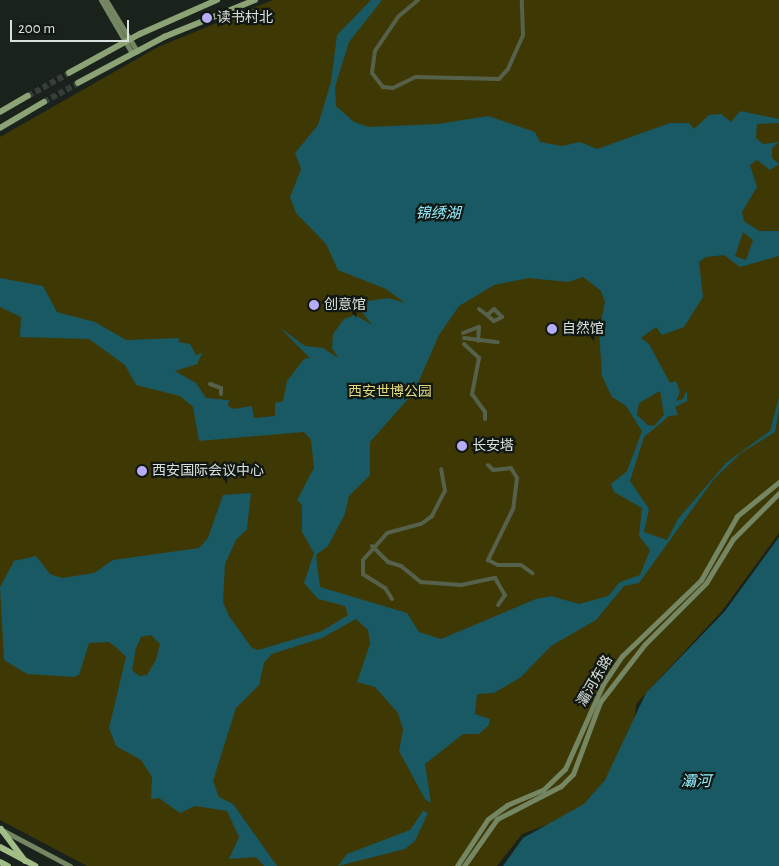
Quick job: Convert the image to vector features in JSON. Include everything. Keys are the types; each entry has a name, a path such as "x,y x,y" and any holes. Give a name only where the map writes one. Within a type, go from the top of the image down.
{"highway":[{"path":"0,829 26,861"},
{"path":"0,847 35,866"},
{"path":"0,862 8,866"}],"main road":[{"path":"69,73 128,40 217,0"},
{"path":"78,83 134,52 255,0"},
{"path":"0,112 28,96"},
{"path":"0,128 44,102"}],"street":[{"path":"101,0 128,40"},
{"path":"106,0 134,52"},
{"path":"418,0 398,17 375,51 372,73 383,88 393,88 416,77 436,81 503,76 523,35 522,0"},
{"path":"479,310 487,316"},
{"path":"463,333 479,326 478,341"},
{"path":"464,338 498,342"},
{"path":"464,344 479,358 472,394 485,412 485,419"},
{"path":"210,384 221,388 221,394"},
{"path":"488,465 493,470 511,468 517,478 513,509 488,560 498,565 521,565 532,573"},
{"path":"392,599 361,569 372,546 392,530 421,524 432,516 445,491 441,469"},
{"name":"灞河东路","path":"457,866 488,819 507,805 543,790 565,769 611,671 639,637 693,589 711,568 737,516 779,482"},
{"name":"灞河东路","path":"464,866 497,819 561,786 573,774 600,702 733,540 779,492"},
{"path":"372,546 388,562 401,566 421,582 461,585 496,578 504,595 498,605"},
{"path":"0,829 70,866"}],"green space":[{"name":"西安世博公园","path":"273,0 779,0 779,533 722,611 636,704 634,743 579,813 522,834 497,866 87,866 0,820 0,137 158,47"}],"water":[{"name":"锦绣湖","path":"371,0 382,0 349,42 335,87 336,106 354,122 369,127 438,124 488,116 535,132 540,142 562,146 580,142 597,149 670,123 689,123 694,129 709,115 721,114 731,122 740,111 779,119 779,123 757,124 756,138 763,144 779,142 772,148 772,158 779,164 770,170 757,160 750,165 757,187 742,212 744,221 759,231 779,231 779,256 740,267 724,255 706,257 699,262 703,297 684,327 662,335 656,327 641,338 649,344 670,383 676,381 680,392 676,401 683,399 687,390 687,401 675,407 678,415 669,416 644,437 630,481 649,509 644,532 667,540 678,519 726,463 770,431 779,397 779,411 775,432 741,453 714,479 639,583 624,586 596,620 551,646 521,677 494,693 477,694 475,714 490,719 489,725 479,734 463,734 425,764 431,803 425,799 399,751 403,730 398,713 375,687 357,682 370,644 368,630 356,619 322,638 272,654 264,663 259,685 236,708 213,781 219,797 233,804 277,866 264,866 256,857 229,859 239,837 227,811 195,806 180,813 159,798 151,799 152,777 141,760 116,746 109,728 126,657 117,648 109,642 89,643 79,675 74,677 27,674 4,660 0,587 14,561 36,556 50,574 62,578 94,573 113,560 199,548 208,538 223,495 251,493 247,529 236,540 225,564 223,602 229,616 252,648 258,650 322,631 348,615 345,606 318,599 304,583 314,553 302,532 302,505 297,500 314,468 311,440 304,432 199,441 193,407 180,396 136,385 125,365 89,339 20,337 21,317 0,307 0,278 43,286 57,312 95,322 126,340 180,338 178,342 190,344 196,355 202,353 197,364 175,371 196,383 206,398 229,400 228,406 234,409 252,406 254,418 275,416 275,403 283,401 287,381 304,359 310,358 279,327 305,346 323,348 338,358 332,348 333,334 344,319 355,315 372,325 355,303 388,298 405,303 386,289 338,270 326,244 296,213 290,197 301,169 295,153 318,125 331,82 337,35","holes":["743,232 753,240 746,260 735,256","583,277 601,291 605,302 599,331 602,376 612,397 626,406 642,431 627,471 611,484 614,492 642,508 639,536 650,550 640,575 620,582 608,596 579,604 551,596 536,599 441,639 419,632 407,613 320,587 316,555 328,546 345,514 349,496 370,475 370,442 414,392 439,335 459,306 494,285 529,278 568,282","660,391 664,415 654,426 648,425 637,415 639,403","151,635 160,644 156,660 147,675 139,676 132,670 136,648 141,637"]},
{"name":"灞河","path":"779,537 779,866 503,866 523,838 584,804 605,780 646,693 725,611"},
{"path":"423,811 428,813 415,841 405,849 338,866 347,854 410,830"}],"tunnel":[{"path":"28,96 69,73"},
{"path":"44,102 78,83"}],"place":[{"name":"读书村北","path":"207,18"},
{"name":"创意馆","path":"314,305"},
{"name":"自然馆","path":"552,329"},
{"name":"长安塔","path":"462,446"},
{"name":"西安国际会议中心","path":"142,471"}]}
